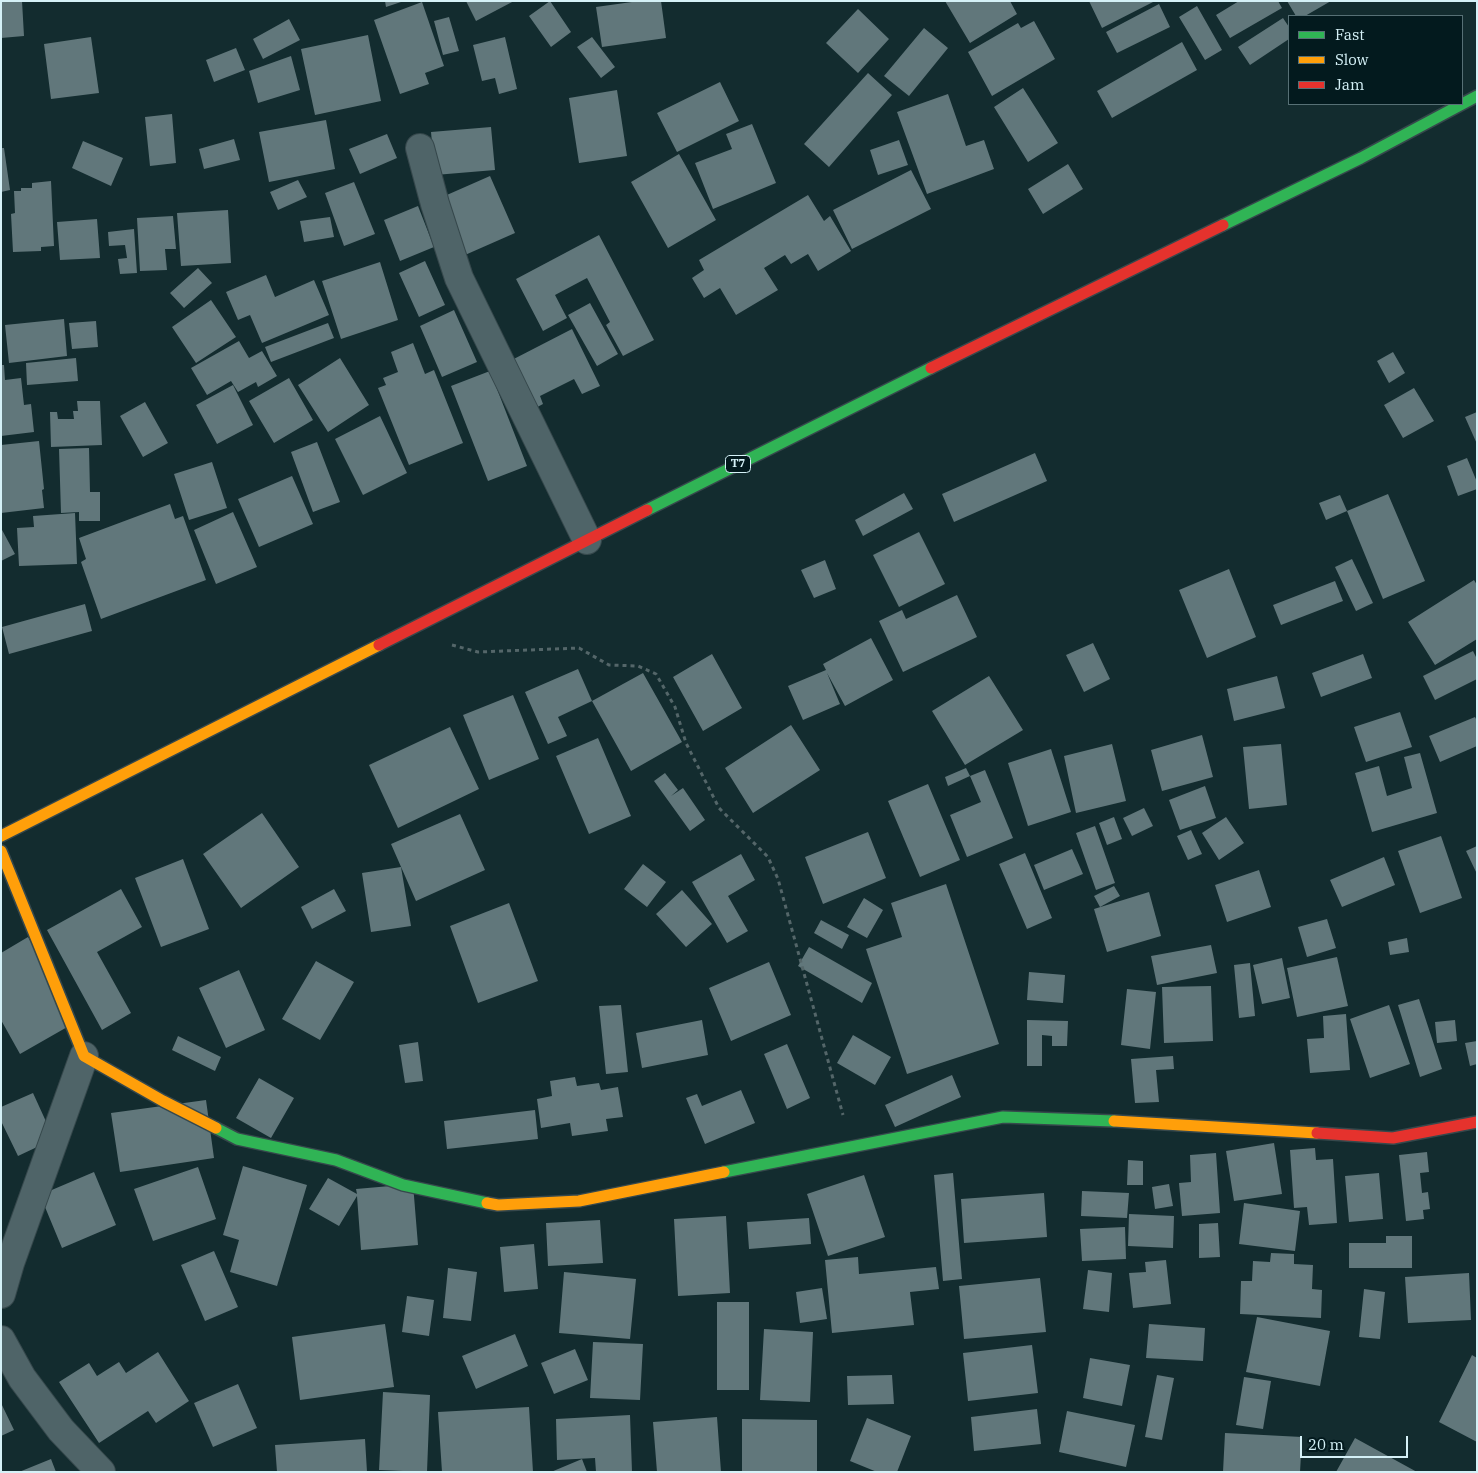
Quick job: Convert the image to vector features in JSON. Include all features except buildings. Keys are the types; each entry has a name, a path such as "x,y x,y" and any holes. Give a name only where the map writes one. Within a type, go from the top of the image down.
{"main road":[{"name":"T7","path":"1463,103 1477,96"},
{"name":"T7","path":"1,836 826,419 1361,158 1460,105"},
{"path":"1,851 84,1056 163,1101 237,1139 336,1160 403,1185 498,1205 579,1200 1004,1117 1151,1122 1393,1138 1477,1122"}],"street":[{"path":"420,148 435,204 459,278 587,540"},
{"path":"1,1294 84,1056"},
{"path":"1,1340 22,1378 61,1430 101,1472"}],"path":[{"path":"403,633 478,652 579,648 609,665 638,666 656,674 675,708 686,743 719,808 768,858 778,879 852,1147"}],"traffic: fast":[{"path":"1463,103 1477,96"},
{"path":"1223,225 1361,158 1460,105"},
{"path":"647,510 931,368"},
{"path":"724,1172 1003,1117 1114,1121"},
{"path":"216,1128 237,1139 336,1160 403,1185 487,1203"}],"traffic: slow":[{"path":"1,836 379,645"},
{"path":"1,851 84,1056 163,1101 216,1128"},
{"path":"1114,1121 1317,1133"},
{"path":"487,1203 498,1205 579,1201 724,1172"}],"traffic: jam":[{"path":"931,368 1223,225"},
{"path":"379,645 647,510"},
{"path":"1317,1133 1393,1138 1477,1122"}]}
